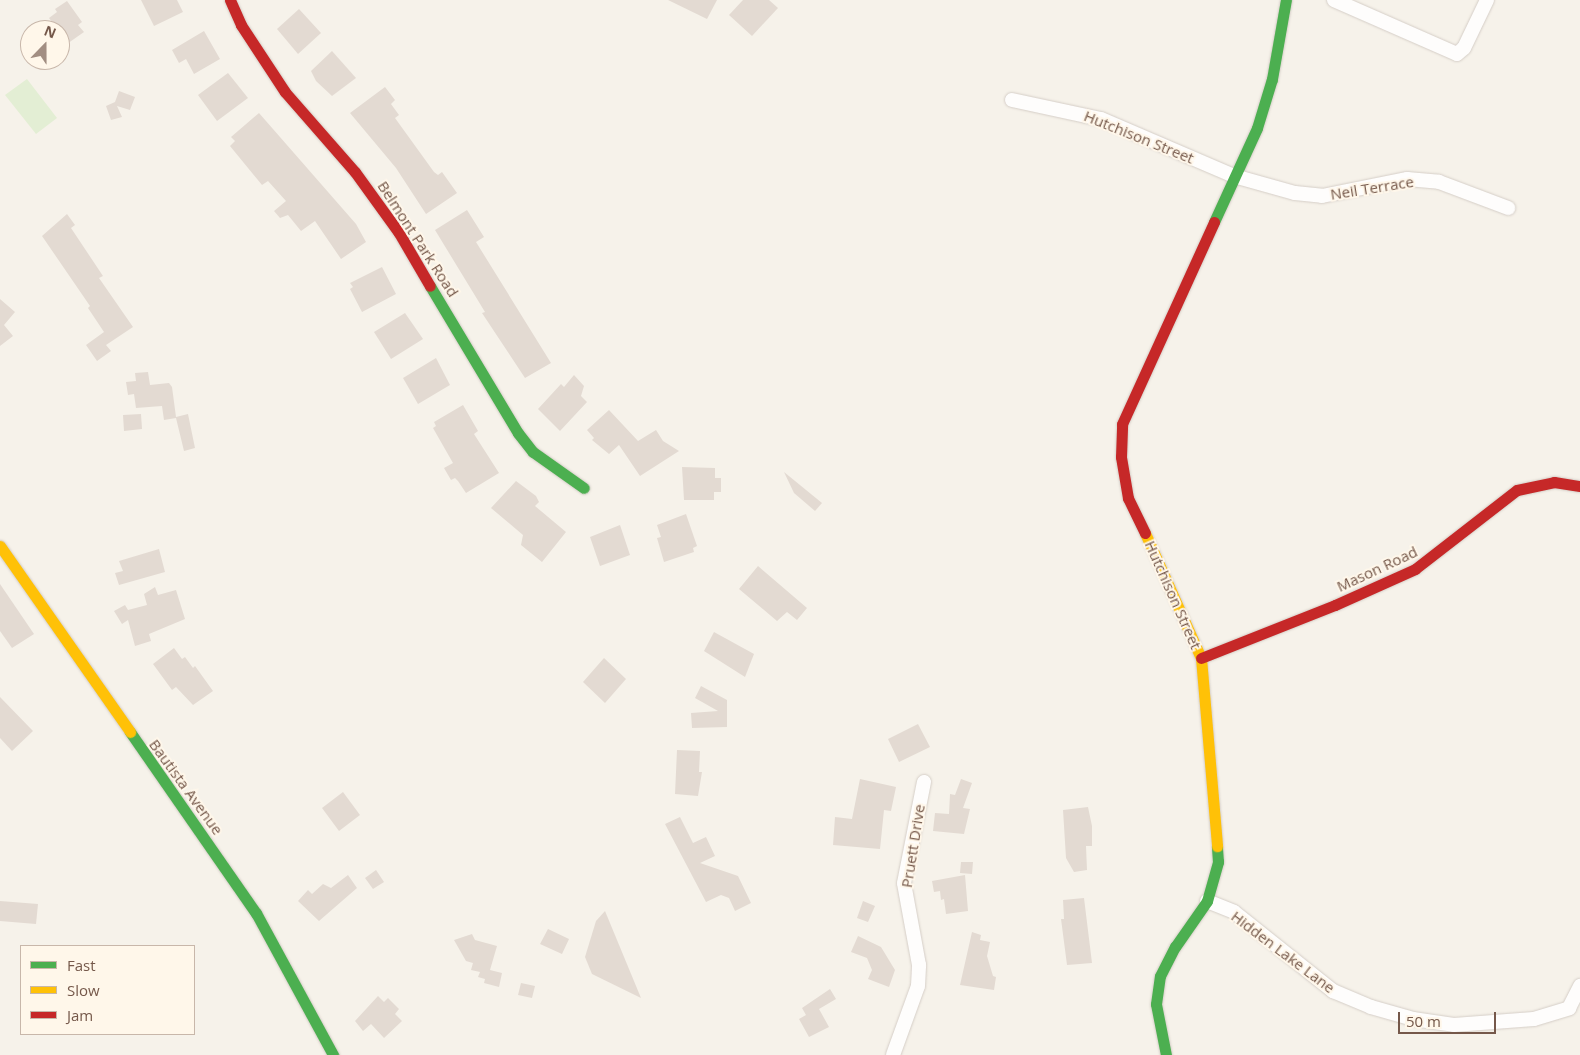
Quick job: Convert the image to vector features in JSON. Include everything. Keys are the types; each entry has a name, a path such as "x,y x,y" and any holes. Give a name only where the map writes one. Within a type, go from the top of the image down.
{"street":[{"name":"Belmont Park Road","path":"230,0 240,26 285,92 356,172 399,233 518,433 533,452 584,488"},
{"name":"Hutchison Street","path":"1166,1055 1156,1004 1160,976 1175,947 1195,922 1207,901 1218,862 1200,658 1195,639 1128,498 1121,457 1122,424 1257,128 1272,79 1286,0"},
{"path":"1334,0 1457,54 1464,48 1487,0"},
{"name":"Hutchison Street","path":"1012,100 1066,109 1101,119 1234,176"},
{"name":"Neil Terrace","path":"1234,176 1295,192 1322,196 1407,180 1439,182 1508,208"},
{"name":"Mason Road","path":"1200,658 1335,605 1415,569 1517,490 1554,482 1580,486"},
{"name":"Bautista Avenue","path":"0,546 256,914 296,982 333,1055"},
{"name":"Pruett Drive","path":"893,1055 918,986 919,965 904,883 924,782"},
{"name":"Hidden Lake Lane","path":"1207,901 1234,912 1333,992 1371,1008 1413,1019 1454,1025 1534,1020 1569,1008 1580,986"}],"green space":[{"path":"27,79 57,118 36,134 5,95"}],"building":[{"path":"141,0 177,0 183,12 154,26"},
{"path":"668,0 717,0 707,19"},
{"path":"743,0 769,0 778,8 752,36 729,15"},
{"path":"67,1 82,22 78,25 84,32 70,42 70,20 50,20 49,18 57,12 55,9"},
{"path":"299,9 321,33 298,54 277,29"},
{"path":"204,31 220,59 194,74 186,59 179,63 172,50"},
{"path":"332,51 356,78 332,96 316,81 311,71"},
{"path":"228,73 248,98 217,121 198,95"},
{"path":"385,87 395,100 391,104 399,115 395,118 434,172 438,175 442,172 457,193 426,214 396,168 350,113"},
{"path":"119,91 135,97 130,110 117,106 122,117 111,120 106,106 115,102"},
{"path":"259,113 356,224 366,242 341,259 315,221 301,231 288,215 280,218 274,211 286,201 268,181 262,185 230,146 235,141 231,137"},
{"path":"467,210 484,237 476,242 551,363 525,378 482,313 485,312 435,230"},
{"path":"67,214 75,225 71,228 103,276 99,278 133,327 106,345 111,351 97,361 86,345 104,332 88,308 90,306 42,236"},
{"path":"382,267 396,294 362,312 350,289 353,287 350,283"},
{"path":"0,299 15,312 4,325 13,336 0,346"},
{"path":"405,313 423,339 391,359 374,332"},
{"path":"436,358 450,385 418,404 403,378"},
{"path":"148,372 150,385 169,383 172,387 176,417 188,414 195,448 184,451 176,418 164,420 162,406 136,408 134,394 128,395 126,382 136,381 135,373"},
{"path":"574,375 584,386 581,396 587,402 560,431 538,409 561,384 564,387"},
{"path":"463,405 478,431 474,434 499,473 466,493 455,478 451,480 444,468 453,463 433,428 436,426 434,422"},
{"path":"609,410 638,441 656,430 663,441 679,451 640,476 619,445 609,454 592,440 594,438 587,430"},
{"path":"141,414 142,429 124,431 123,415"},
{"path":"682,467 715,468 715,478 721,478 721,492 714,492 714,500 684,500"},
{"path":"784,472 822,503 815,511 794,493"},
{"path":"516,481 536,496 539,502 535,506 566,532 542,562 521,545 523,535 491,508"},
{"path":"686,514 697,546 693,548 694,552 664,562 657,538 661,537 657,525"},
{"path":"620,525 630,555 600,566 590,537"},
{"path":"159,549 165,572 119,585 115,573 123,571 119,561"},
{"path":"758,566 807,608 797,620 787,612 777,621 739,589"},
{"path":"0,584 34,634 12,648 0,631"},
{"path":"155,587 158,595 176,590 185,619 149,634 151,641 135,646 128,620 122,624 114,611 125,605 128,610 147,605 144,594"},
{"path":"714,632 754,654 745,677 704,651"},
{"path":"174,648 182,659 185,657 193,668 195,666 213,691 193,705 176,687 172,690 153,664"},
{"path":"604,658 626,679 605,703 583,682"},
{"path":"701,686 727,700 727,727 692,728 691,713 718,711 695,698"},
{"path":"0,697 33,731 12,751 0,738"},
{"path":"918,724 930,747 899,762 888,739"},
{"path":"677,750 700,751 699,772 702,772 698,796 675,794"},
{"path":"860,779 896,787 891,811 884,810 880,849 833,845 835,817 852,819"},
{"path":"961,779 972,783 963,808 970,809 964,834 933,831 935,813 949,814 950,794 955,795"},
{"path":"343,792 360,815 339,831 322,808"},
{"path":"1088,807 1092,826 1092,846 1086,846 1087,870 1074,872 1066,858 1063,810"},
{"path":"680,817 693,843 706,837 715,856 700,863 738,876 751,903 735,911 729,898 721,895 706,902 665,824"},
{"path":"961,862 973,862 972,874 960,873"},
{"path":"376,870 384,882 373,889 365,878"},
{"path":"348,875 357,888 319,921 298,901 308,890 312,894 323,884 331,888"},
{"path":"965,875 968,911 946,914 944,899 941,900 940,891 934,892 932,881"},
{"path":"1084,898 1092,963 1067,965 1061,919 1064,919 1063,900"},
{"path":"0,901 38,904 36,924 0,921"},
{"path":"863,901 875,906 868,922 857,918"},
{"path":"605,911 641,998 592,974 585,957 596,921"},
{"path":"548,929 569,939 562,954 540,944"},
{"path":"972,932 981,935 980,940 990,942 987,956 993,976 996,977 994,990 960,985"},
{"path":"472,934 475,940 497,946 490,970 502,973 499,987 484,983 485,979 478,977 480,972 471,970 473,963 466,961 454,940"},
{"path":"858,936 881,947 895,970 889,987 868,979 872,970 867,958 851,952"},
{"path":"521,983 535,986 532,998 518,995"},
{"path":"830,989 836,999 819,1009 829,1027 809,1037 799,1019 806,1015 802,1008"},
{"path":"378,996 384,1002 388,998 399,1009 395,1014 402,1021 384,1038 371,1024 363,1031 355,1021"}],"traffic: fast":[{"path":"1214,222 1257,128 1272,79 1286,0"},
{"path":"430,286 518,433 533,452 584,488"},
{"path":"130,732 256,913 333,1055"},
{"path":"1166,1055 1156,1004 1160,976 1175,947 1207,901 1218,862 1217,846"}],"traffic: slow":[{"path":"1145,533 1201,658 1217,846"},
{"path":"0,546 130,732"}],"traffic: jam":[{"path":"230,0 241,25 285,92 355,172 399,233 430,286"},
{"path":"1145,533 1128,498 1121,457 1122,424 1214,222"},
{"path":"1201,658 1335,605 1415,569 1517,490 1554,482 1580,486"}]}
